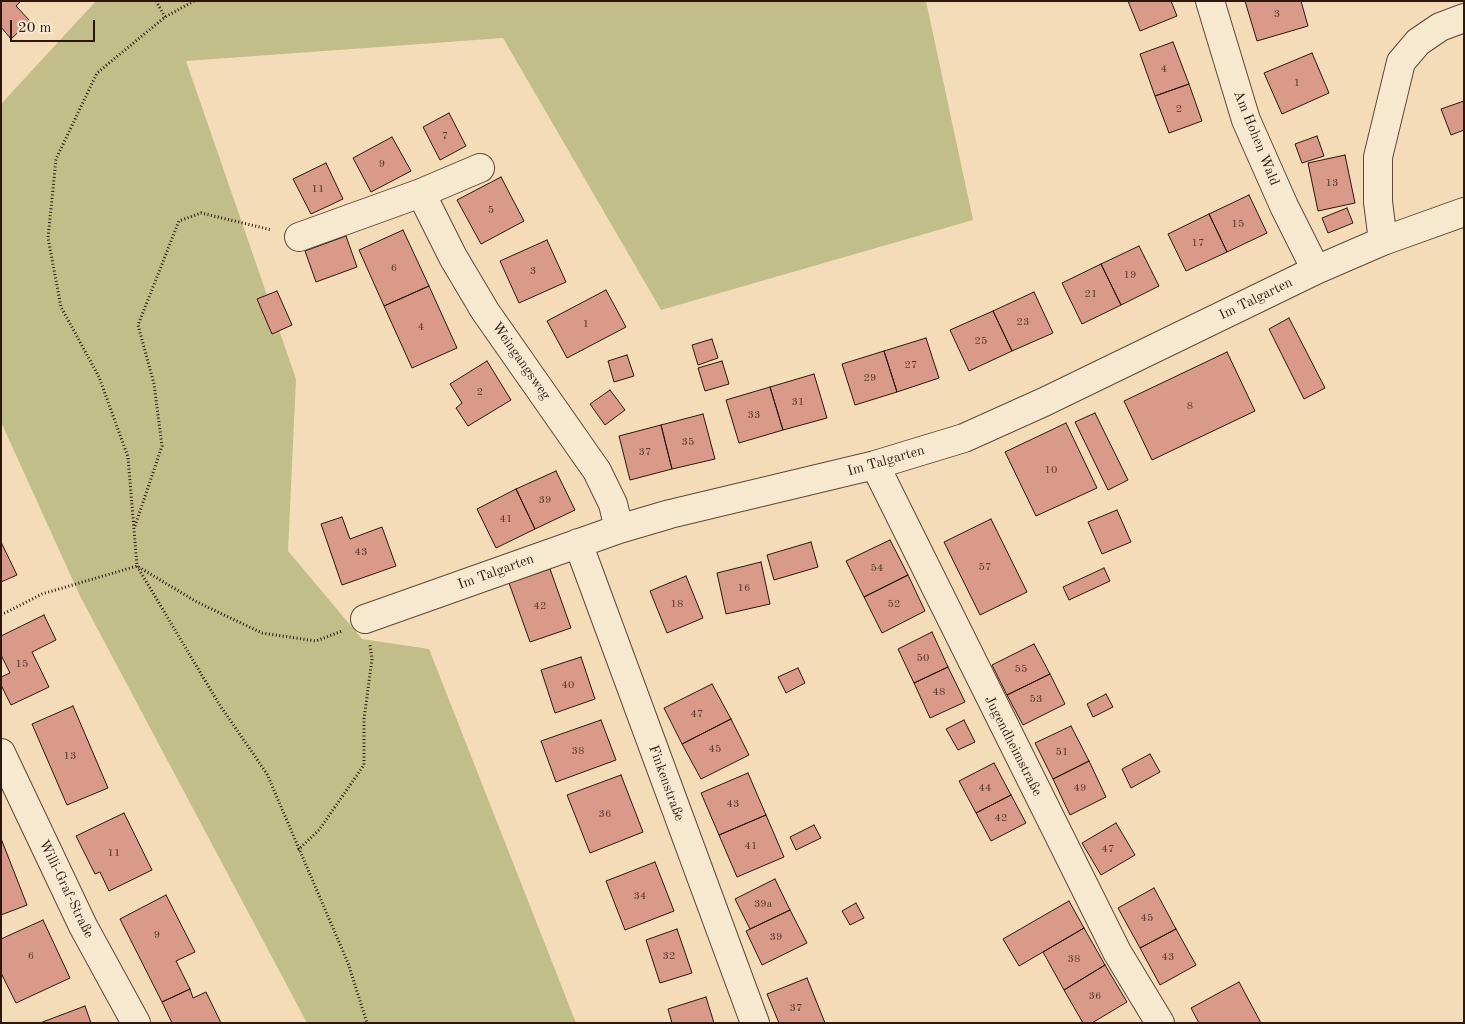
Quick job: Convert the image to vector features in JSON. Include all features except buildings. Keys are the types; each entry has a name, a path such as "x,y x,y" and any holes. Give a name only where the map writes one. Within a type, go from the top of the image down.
{"street":[{"name":"Am Hohen Wald","path":"1210,1 1246,120 1284,206 1316,270"},
{"path":"1383,240 1378,202 1378,157 1401,62 1418,42 1440,27 1464,18"},
{"path":"299,237 421,193 480,168"},
{"name":"Weingangsweg","path":"421,193 453,257 485,311 597,471 612,504 620,529"},
{"name":"Im Talgarten","path":"354,625 620,529 670,514 875,466 964,438 1044,402 1316,270 1383,240 1464,212"},
{"name":"Jugendheimstraße","path":"875,466 1117,952 1160,1023"},
{"name":"Finkenstraße","path":"578,543 755,1023"},
{"name":"Willi-Graf-Straße","path":"1,753 83,926 136,1023"}],"path":[{"path":"156,1 165,17"},
{"path":"194,1 165,17 97,73 56,159 48,238 61,307 98,377 128,457 137,566 219,704 267,774 348,963 367,1023"},
{"path":"134,529 162,446 154,384 138,326 179,221 202,213 299,237"},
{"path":"1,615 42,594 137,566 197,602 262,633 316,641 354,625 372,660 364,719 364,765 319,830 298,850"}],"shaded area":[{"path":"96,1 926,1 973,220 661,310 503,38 186,61 296,379 288,551 362,639 429,649 576,1023 307,1023 80,596 1,422 1,104"}]}
